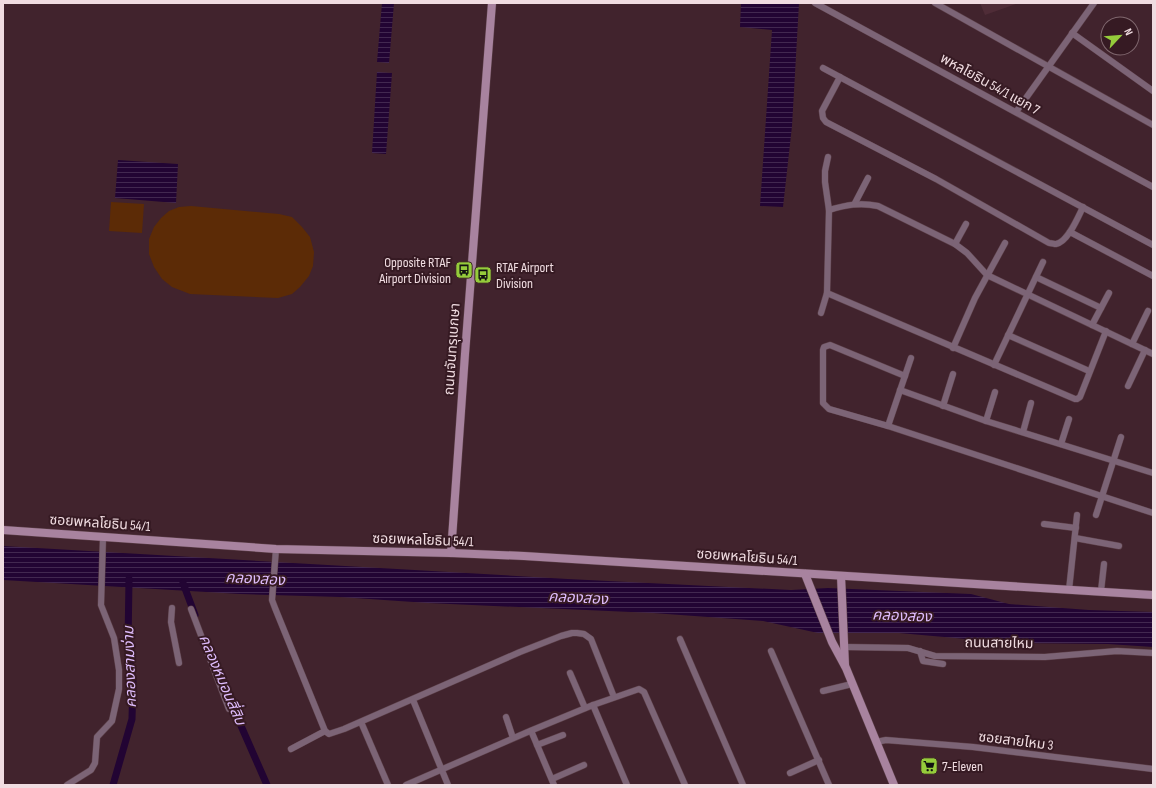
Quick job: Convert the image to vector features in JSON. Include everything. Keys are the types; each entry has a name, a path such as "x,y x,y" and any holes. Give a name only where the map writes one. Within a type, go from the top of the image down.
{"main road":[{"name":"ถนนจันทรุเบกษา","path":"451,553 492,3"},
{"name":"ซอยพหลโยธิน 54/1","path":"3,530 103,537 276,553 451,553 660,564 1153,595"},
{"path":"805,574 832,642 846,668 894,785"},
{"path":"841,576 846,668"}],"street":[{"name":"พหลโยธิน 54/1 แยก 7","path":"816,3 1153,188"},
{"path":"828,10 832,3"},
{"path":"935,3 1153,125"},
{"path":"1016,112 1094,3"},
{"path":"1072,33 1153,90"},
{"path":"823,68 1153,245"},
{"path":"840,77 822,111 822,118 826,122 936,179 1050,243 1057,244 1070,232 1083,207"},
{"path":"822,313 827,292 829,210 825,171 828,157"},
{"path":"855,203 868,178"},
{"path":"829,210 855,203 868,203 878,206 955,244 967,253 987,275 1153,354"},
{"path":"955,244 966,224"},
{"path":"1070,232 1153,276"},
{"path":"953,348 967,313 1005,243"},
{"path":"994,365 1043,262"},
{"path":"1036,277 1101,308"},
{"path":"827,292 953,348 1077,400 1080,398 1089,371 1106,331"},
{"path":"1092,325 1109,292"},
{"path":"1132,344 1148,311"},
{"path":"1008,335 1089,371"},
{"path":"905,376 830,346 824,347 823,399 825,406 828,408 888,426 1153,513"},
{"path":"1128,386 1145,350"},
{"path":"888,426 911,358"},
{"path":"942,406 953,374"},
{"path":"900,390 986,421 1153,473"},
{"path":"986,421 995,392"},
{"path":"1023,432 1031,404"},
{"path":"1061,444 1068,419"},
{"path":"1096,515 1121,436"},
{"path":"1069,590 1077,515"},
{"path":"1044,524 1076,528"},
{"path":"67,785 92,770 95,763 97,737 112,721 119,689 119,670 114,638 101,605 103,537"},
{"path":"1075,538 1119,546"},
{"path":"276,553 272,600 327,734 331,734 362,722 520,652 572,633 584,634 590,639 614,697"},
{"path":"1101,591 1104,564"},
{"path":"172,608 170,622 180,663"},
{"path":"191,610 229,709"},
{"path":"680,639 743,785"},
{"name":"ถนนสายไหม","path":"845,643 908,648 935,656 1045,657 1117,651 1153,653"},
{"path":"772,651 830,785"},
{"path":"920,652 923,661 943,664"},
{"path":"570,673 585,708"},
{"path":"823,691 852,684"},
{"path":"406,785 512,738 585,708 639,689 644,692 685,785"},
{"path":"413,700 448,785"},
{"path":"593,705 627,785"},
{"path":"506,717 512,738"},
{"path":"362,722 388,785"},
{"path":"291,749 325,731"},
{"path":"532,733 553,782 584,765"},
{"path":"537,746 563,735"},
{"name":"ซอยสายไหม 3","path":"876,742 886,740 973,747 1153,769"},
{"path":"790,773 818,760"}],"shaded area":[{"path":"980,3 1019,3 985,15"},
{"path":"111,202 144,204 142,233 109,231"},
{"path":"191,206 279,214 292,217 310,237 314,252 313,266 309,276 292,294 278,298 190,294 172,287 162,279 154,267 149,254 149,239 154,227 169,211 179,207"}],"water":[{"path":"382,3 394,3 389,63 377,62"},
{"path":"741,3 799,3 792,126 783,207 760,206 772,30 740,27"},
{"path":"377,72 392,73 386,154 372,153"},
{"path":"118,160 178,164 176,203 115,198"},
{"name":"คลองสอง","path":"3,546 568,579 791,590 828,588 971,594 1009,604 1089,610 1153,612 1153,647 1108,644 1012,643 899,633 818,633 763,621 653,613 428,603 340,597 240,594 3,580"}],"waterway":[{"name":"คลองสามง่าม","path":"113,785 132,719 133,682 128,644 129,579"},
{"name":"คลองหมอนสี่สิบ","path":"183,583 195,615"},
{"name":"คลองหมอนสี่สิบ","path":"220,678 267,785"}],"place":[{"name":"Opposite RTAF Airport Division","path":"464,270"},
{"name":"RTAF Airport Division","path":"483,275"},
{"name":"7-Eleven","path":"929,766"}]}
